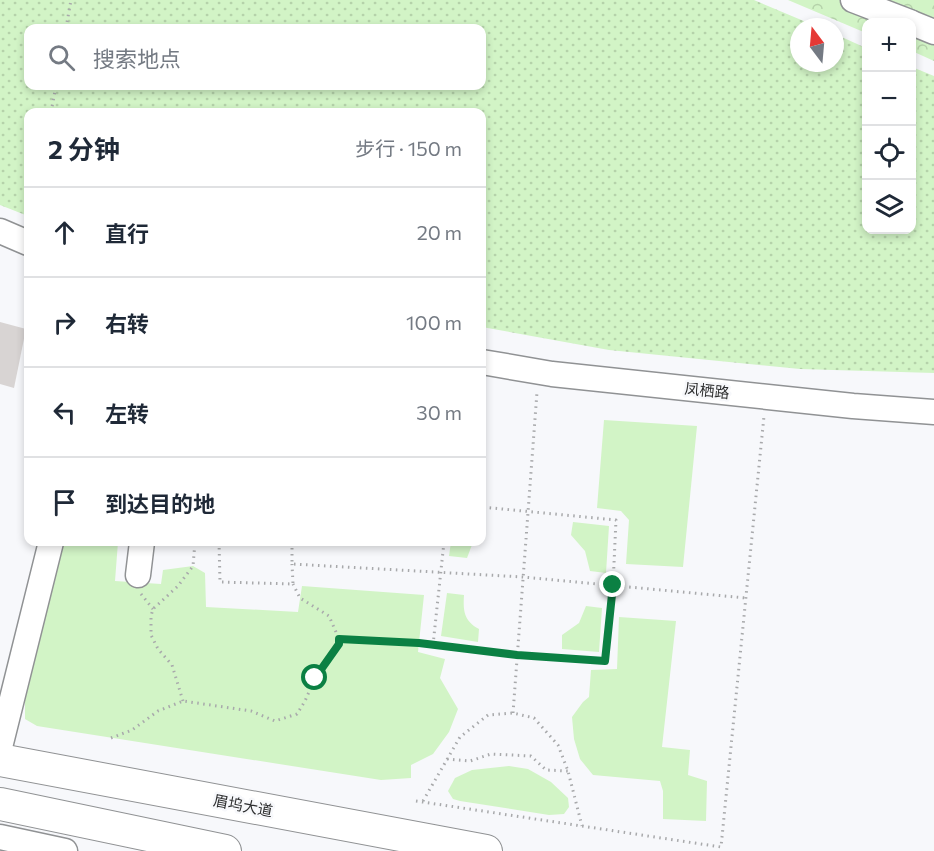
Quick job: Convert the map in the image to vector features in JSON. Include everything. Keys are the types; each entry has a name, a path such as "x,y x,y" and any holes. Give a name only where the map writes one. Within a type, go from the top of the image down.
{"main road":[{"name":"眉坞大道","path":"0,760 415,845 466,849"},
{"path":"0,804 225,851"}],"street":[{"path":"853,0 898,18"},
{"path":"916,25 934,32"},
{"path":"0,231 24,241"},
{"name":"凤栖路","path":"486,363 539,372 766,397 934,412"},
{"path":"0,747 50,546"},
{"path":"138,574 142,546"},
{"path":"0,837 65,851"}],"path":[{"path":"67,24 71,0"},
{"path":"52,108 55,90"},
{"path":"513,713 539,372"},
{"path":"416,801 721,847 766,397"},
{"path":"339,639 605,661 613,585 616,520 486,507"},
{"path":"183,701 171,665 158,649 151,635 151,616 153,609 178,586 194,566 195,546"},
{"path":"219,546 220,582 293,584"},
{"path":"111,738 132,730 158,711 183,701 251,711 275,721 297,714 315,678 339,644 339,639 329,616 300,598 293,584 292,546"},
{"path":"433,645 443,546"},
{"path":"292,564 523,577 746,598"},
{"path":"422,802 460,737 488,715 513,713 534,718 558,745 568,771 582,826"},
{"path":"447,759 470,761 491,754 531,756 546,770 568,771"}],"green space":[{"path":"0,0 754,0 797,18 790,18 790,72 844,72 844,38 862,46 862,234 916,234 916,69 934,76 934,373 800,369 609,350 486,328 486,108 24,108 24,214 0,205"},
{"path":"788,0 934,0 934,61 916,53 916,18 862,18 862,31 844,24 844,18 831,18"},
{"path":"604,420 697,426 683,567 626,564 629,520 621,511 597,508"},
{"path":"573,522 609,526 606,573 590,571 585,551 571,535"},
{"path":"63,546 118,546 115,581 161,584 163,570 193,566 205,573 206,607 298,612 302,586 424,595 418,652 445,659 440,678 458,709 449,732 433,754 411,765 411,778 381,780 37,726 25,719 25,700"},
{"path":"450,546 472,546 467,558 449,556"},
{"path":"447,593 464,595 467,619 479,629 478,642 441,636"},
{"path":"586,606 602,608 599,652 562,649 562,635 579,623"},
{"path":"619,617 676,621 662,747 690,750 688,775 707,781 706,821 663,819 663,791 660,781 593,775 580,759 574,739 572,717 589,697 591,670 617,669"},
{"path":"509,766 528,769 551,782 568,798 569,807 564,814 549,815 460,801 453,799 448,791 455,778 472,770"}],"building":[{"path":"0,322 24,328 24,339 14,388 0,384"}],"route":[{"path":"315,678 339,644 339,639 419,643 517,655 605,661 613,585"}]}
